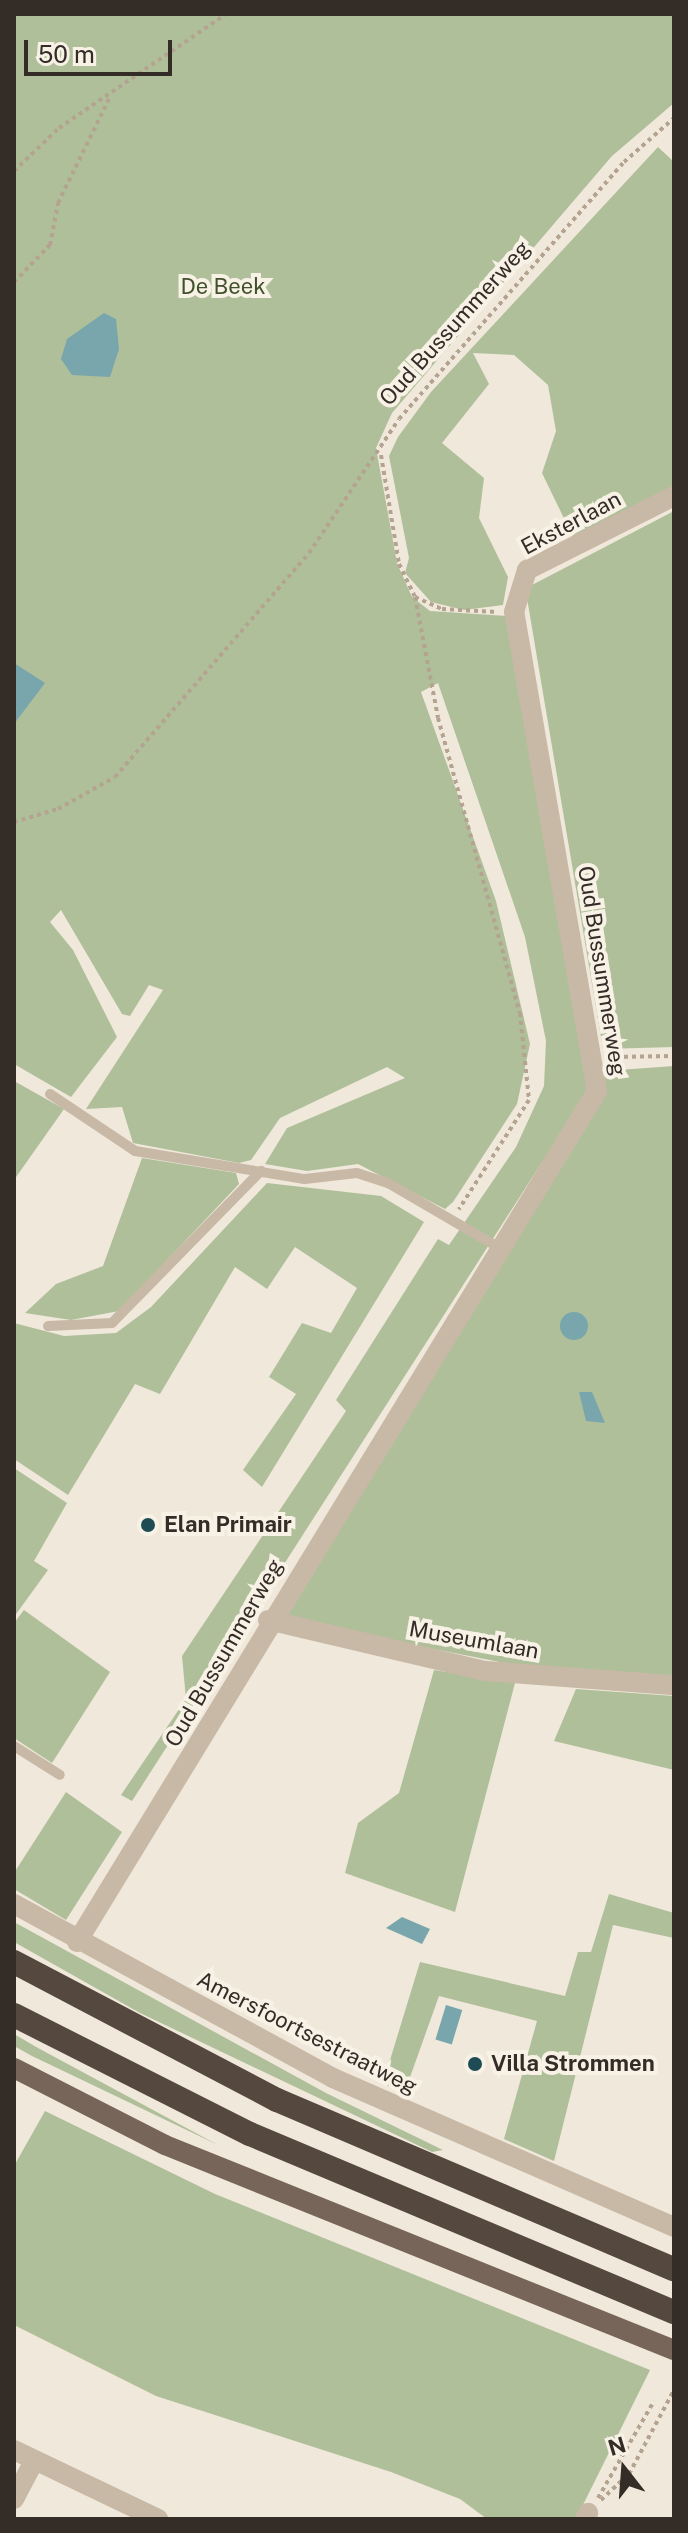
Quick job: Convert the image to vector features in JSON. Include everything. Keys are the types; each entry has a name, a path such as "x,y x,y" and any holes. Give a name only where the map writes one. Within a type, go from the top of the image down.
{"highway":[{"path":"14,1962 277,2100 674,2269"},
{"path":"14,2015 250,2134 674,2312"}],"main road":[{"path":"14,2068 165,2145 674,2350"}],"street":[{"name":"Eksterlaan","path":"514,612 527,570 674,496"},
{"name":"Oud Bussummerweg","path":"77,1942 268,1620 597,1091 595,1057 514,612"},
{"name":"Museumlaan","path":"268,1620 486,1671 674,1685"},
{"name":"Amersfoortsestraatweg","path":"14,1904 77,1942 333,2078 674,2227"},
{"path":"14,2450 158,2519"},
{"path":"14,2499 34,2461"}],"lane":[{"path":"50,1094 135,1151 305,1179 357,1173 498,1247"},
{"path":"48,1326 112,1323 261,1171"},
{"path":"14,1746 60,1775"}],"path":[{"path":"14,171 59,128 226,14"},
{"path":"14,282 50,245 58,203 111,95"},
{"name":"Oud Bussummerweg","path":"14,822 58,809 115,777 197,690 381,455 399,419 624,162 674,118"},
{"path":"381,455 399,564 415,597 438,718 520,1013 529,1100 451,1221"},
{"path":"415,597 442,609 514,612"},
{"path":"595,1057 674,1056"},
{"path":"586,2516 629,2474 674,2390"},
{"path":"586,2516 619,2469 654,2401"},
{"path":"619,2469 629,2474"}],"green space":[{"name":"De Beek","path":"14,14 674,14 674,103 612,156 392,413 376,448 397,563 412,597 430,611 507,616 589,1089 132,1801 121,1795 186,1699 182,1656 346,1411 336,1400 438,1239 449,1245 516,1147 544,1086 546,1041 525,937 438,683 421,692 496,901 530,1044 517,1104 453,1202 445,1209 358,1164 307,1171 265,1164 287,1128 405,1078 387,1067 280,1118 251,1160 239,1163 133,1143 122,1107 86,1109 163,990 149,985 130,1016 122,1014 61,910 50,922 73,950 117,1037 71,1097 14,1064"},
{"path":"658,147 674,162 674,486 573,537 542,473 556,431 548,385 514,355 473,353 489,384 442,443 484,478 479,518 508,577 503,605 464,610 431,602 405,573 409,558 389,456 398,437 431,392"},
{"path":"674,511 674,1047 603,1049 527,598 532,585"},
{"path":"674,1066 674,1679 525,1667 281,1619 605,1096 604,1071"},
{"path":"14,1081 64,1109 14,1180"},
{"path":"142,1158 236,1173 239,1184 119,1311 71,1320 25,1313 56,1284 103,1266"},
{"path":"267,1183 381,1196 424,1222 262,1487 243,1470 296,1394 269,1377 302,1323 331,1333 357,1288 295,1247 267,1289 235,1267 160,1394 135,1384 68,1495 14,1459 14,1323 64,1336 116,1333 151,1307"},
{"path":"14,1468 67,1503 34,1561 48,1570 14,1617"},
{"path":"24,1610 110,1672 52,1763 14,1738 14,1623"},
{"path":"434,1670 515,1683 455,1912 345,1873 358,1823 399,1793"},
{"path":"576,1689 674,1696 674,1770 554,1741"},
{"path":"66,1792 122,1832 66,1920 14,1889 14,1873"},
{"path":"609,1894 674,1913 674,1938 613,1925 554,2161 504,2139 537,2021 439,1996 404,2094 383,2083 420,1962 565,1996 578,1952 591,1952"},
{"path":"14,1922 326,2093 443,2150 432,2152 140,2013 14,1942"},
{"path":"14,2034 218,2145 32,2056 14,2046"},
{"path":"45,2111 215,2194 650,2370 576,2519 487,2519 460,2499 391,2472 156,2396 14,2325 14,2166"}],"water":[{"path":"104,313 116,319 119,349 110,377 72,375 61,359 67,339"},
{"path":"14,663 45,683 14,724"},
{"path":"574,1312 584,1316 588,1326 584,1336 574,1340 564,1336 560,1326 564,1316"},
{"path":"579,1392 592,1392 605,1423 586,1421"},
{"path":"402,1917 430,1929 422,1944 386,1928"},
{"path":"446,2005 462,2010 452,2044 435,2039"}],"place":[{"name":"Elan Primair","path":"148,1525"},
{"name":"Villa Strommen","path":"475,2064"}]}
